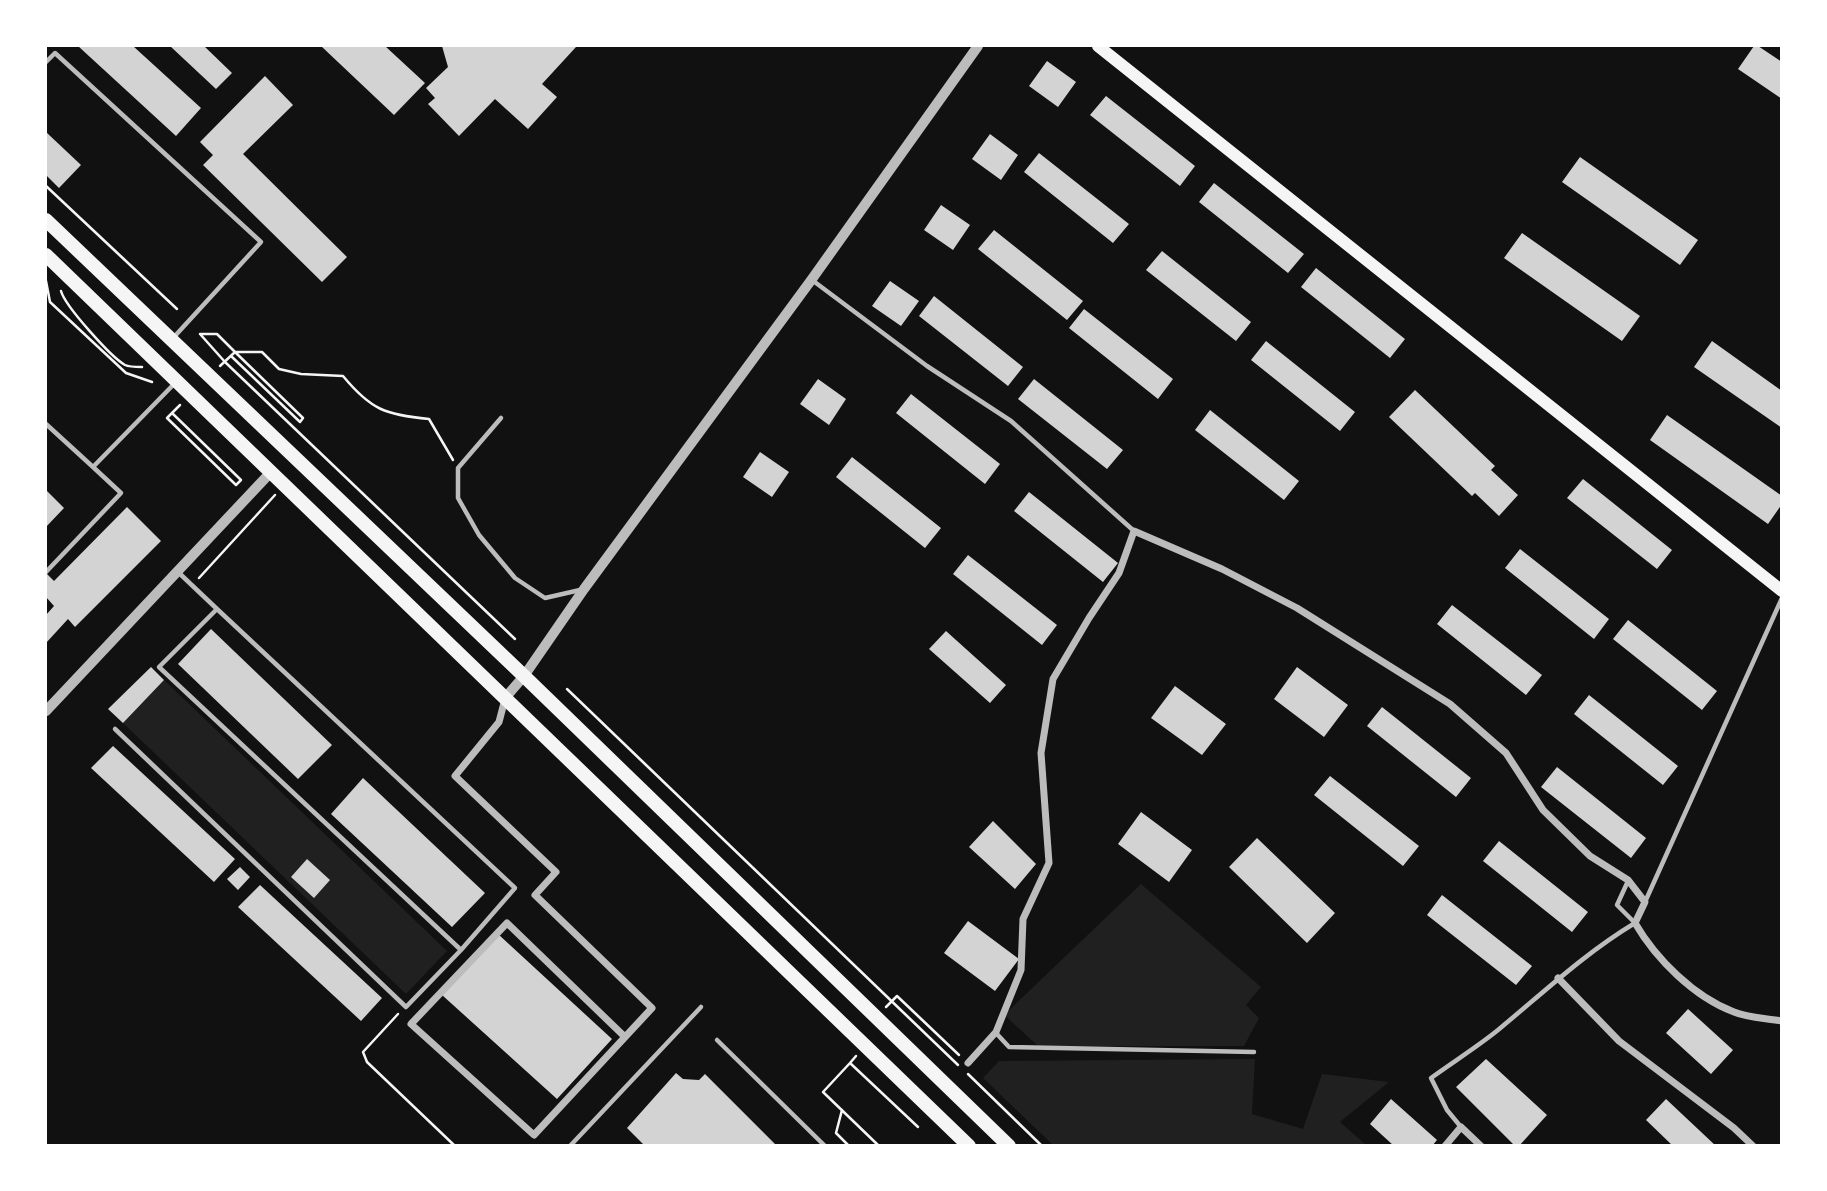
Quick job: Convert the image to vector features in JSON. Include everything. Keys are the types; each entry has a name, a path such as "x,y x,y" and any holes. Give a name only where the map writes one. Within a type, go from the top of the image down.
{"highway":[{"path":"46,220 524,676 1009,1146"},
{"path":"50,260 969,1146"}],"main road":[{"path":"1098,46 1782,591"}],"street":[{"path":"625,1037 506,923 411,1024 534,1135 652,1008 535,895 556,872 455,776 499,722 505,698 524,676 584,589 812,279 978,46"},
{"path":"46,711 271,472"},
{"path":"968,1063 996,1032 1021,970 1023,919 1049,863 1041,753 1053,679 1119,573 1134,531 1222,569 1297,608 1450,704 1506,753 1543,810 1590,856 1628,880 1645,902 1635,923 1645,940 1692,989 1734,1013 1782,1021"},
{"path":"1558,978 1619,1041 1734,1128 1753,1146"},
{"path":"1445,1146 1461,1127 1481,1146"}],"lane":[{"path":"46,62 55,53 261,242 171,340"},
{"path":"812,279 928,366 1012,421 1134,531"},
{"path":"93,467 173,378"},
{"path":"501,418 458,468 458,498 479,535 515,578 545,598 584,589"},
{"path":"46,424 121,493 46,572"},
{"path":"115,729 406,1007 515,888 177,572"},
{"path":"1645,902 1782,598"},
{"path":"217,609 159,667 461,950"},
{"path":"1461,1127 1447,1110 1431,1078 1496,1032 1558,978 1610,938 1635,923 1617,905 1628,880"},
{"path":"570,1146 701,1007"},
{"path":"996,1032 1009,1047 1254,1052"},
{"path":"717,1040 825,1146"}],"path":[{"path":"46,186 177,309"},
{"path":"50,260 63,300 77,318 126,366 147,368 173,378"},
{"path":"46,281 50,302 126,373 152,382"},
{"path":"230,356 300,422 303,418 217,334 200,334 225,362 516,639"},
{"path":"210,377 235,352 262,352 279,369 301,374 343,376 363,399 397,416 429,419 458,468"},
{"path":"172,413 240,480 236,485 167,418 190,394"},
{"path":"199,578 280,490"},
{"path":"567,689 1042,1146"},
{"path":"897,996 968,1063"},
{"path":"406,1007 363,1052 367,1062 455,1146"},
{"path":"850,1063 823,1092 879,1146"},
{"path":"858,1070 918,1127"},
{"path":"842,1110 836,1133 849,1146"}],"shaded area":[{"path":"164,680 447,951 406,994 123,723"},
{"path":"1141,884 1261,987 1246,1005 1259,1018 1244,1046 1038,1046 1004,1015"},
{"path":"1255,1059 1252,1114 1303,1129 1322,1074 1389,1082 1340,1122 1365,1144 1053,1145 983,1078 999,1061"}],"building":[{"path":"78,46 133,46 201,108 176,136"},
{"path":"170,46 204,46 232,73 216,89"},
{"path":"321,46 385,46 425,83 394,115"},
{"path":"442,46 576,47 542,84 557,97 528,129 495,99 459,136 428,104 435,98 426,88 448,67"},
{"path":"1754,46 1782,62 1782,99 1738,69"},
{"path":"1047,61 1076,82 1058,107 1029,86"},
{"path":"265,76 293,105 243,154 347,257 322,282 203,165 213,155 200,142"},
{"path":"1106,96 1195,166 1180,186 1090,115"},
{"path":"46,132 81,165 59,188 46,175"},
{"path":"990,134 1018,155 1001,180 972,159"},
{"path":"1039,153 1129,224 1113,243 1024,172"},
{"path":"1580,157 1698,240 1680,265 1562,182"},
{"path":"1214,183 1304,254 1288,273 1199,202"},
{"path":"941,205 970,225 953,250 924,230"},
{"path":"994,230 1083,301 1067,320 978,249"},
{"path":"1522,233 1640,316 1622,341 1504,258"},
{"path":"1162,251 1251,322 1236,341 1146,270"},
{"path":"1316,268 1405,339 1390,358 1301,287"},
{"path":"890,281 919,301 901,326 872,306"},
{"path":"934,296 1023,367 1008,386 919,316"},
{"path":"1084,309 1173,379 1158,399 1069,328"},
{"path":"1266,341 1355,412 1340,431 1251,360"},
{"path":"1712,341 1782,391 1782,428 1694,367"},
{"path":"818,379 846,399 829,425 800,404"},
{"path":"1034,379 1123,450 1107,469 1018,399"},
{"path":"1415,390 1495,466 1491,470 1518,495 1499,516 1475,493 1472,496 1389,417"},
{"path":"911,394 1000,464 985,484 896,413"},
{"path":"1210,410 1299,481 1284,500 1195,430"},
{"path":"1667,415 1782,496 1782,504 1768,524 1650,440"},
{"path":"760,452 789,472 772,497 743,477"},
{"path":"852,457 941,528 925,548 836,477"},
{"path":"1583,479 1672,550 1657,569 1567,498"},
{"path":"46,490 64,508 46,527"},
{"path":"1029,492 1118,563 1103,582 1014,511"},
{"path":"127,507 161,541 75,627 68,619 46,643 46,615 54,606 46,597 46,573 54,581"},
{"path":"1520,549 1609,619 1594,639 1505,568"},
{"path":"968,555 1057,625 1042,645 953,574"},
{"path":"1452,605 1542,675 1526,695 1437,624"},
{"path":"1628,620 1717,691 1702,710 1613,639"},
{"path":"211,629 332,745 298,779 178,664"},
{"path":"946,631 1006,685 990,703 929,649"},
{"path":"151,667 164,680 123,723 108,709"},
{"path":"1297,667 1348,705 1324,737 1274,699"},
{"path":"1175,686 1226,724 1202,755 1151,718"},
{"path":"1589,695 1678,766 1663,785 1574,714"},
{"path":"1382,707 1471,778 1456,797 1367,726"},
{"path":"113,746 235,859 214,882 91,768"},
{"path":"1557,767 1646,838 1631,858 1541,787"},
{"path":"1330,776 1419,846 1403,866 1314,795"},
{"path":"363,778 485,893 452,927 331,814"},
{"path":"1141,812 1192,850 1169,882 1118,844"},
{"path":"993,821 1036,864 1015,889 969,847"},
{"path":"1257,838 1335,913 1307,943 1229,867"},
{"path":"1499,841 1588,912 1572,932 1483,861"},
{"path":"307,859 330,880 314,898 291,877"},
{"path":"240,867 250,877 238,890 227,879"},
{"path":"260,885 382,998 361,1021 238,907"},
{"path":"1442,895 1532,966 1516,985 1427,915"},
{"path":"968,921 1019,959 995,991 944,953"},
{"path":"498,934 612,1039 557,1099 442,995"},
{"path":"1688,1009 1733,1050 1711,1074 1666,1033"},
{"path":"1486,1059 1547,1115 1519,1146 1515,1146 1456,1087"},
{"path":"676,1073 683,1079 699,1080 705,1074 777,1146 645,1146 627,1128"},
{"path":"1391,1099 1437,1140 1432,1146 1394,1146 1370,1124"},
{"path":"1666,1099 1716,1146 1673,1146 1646,1120"}]}
